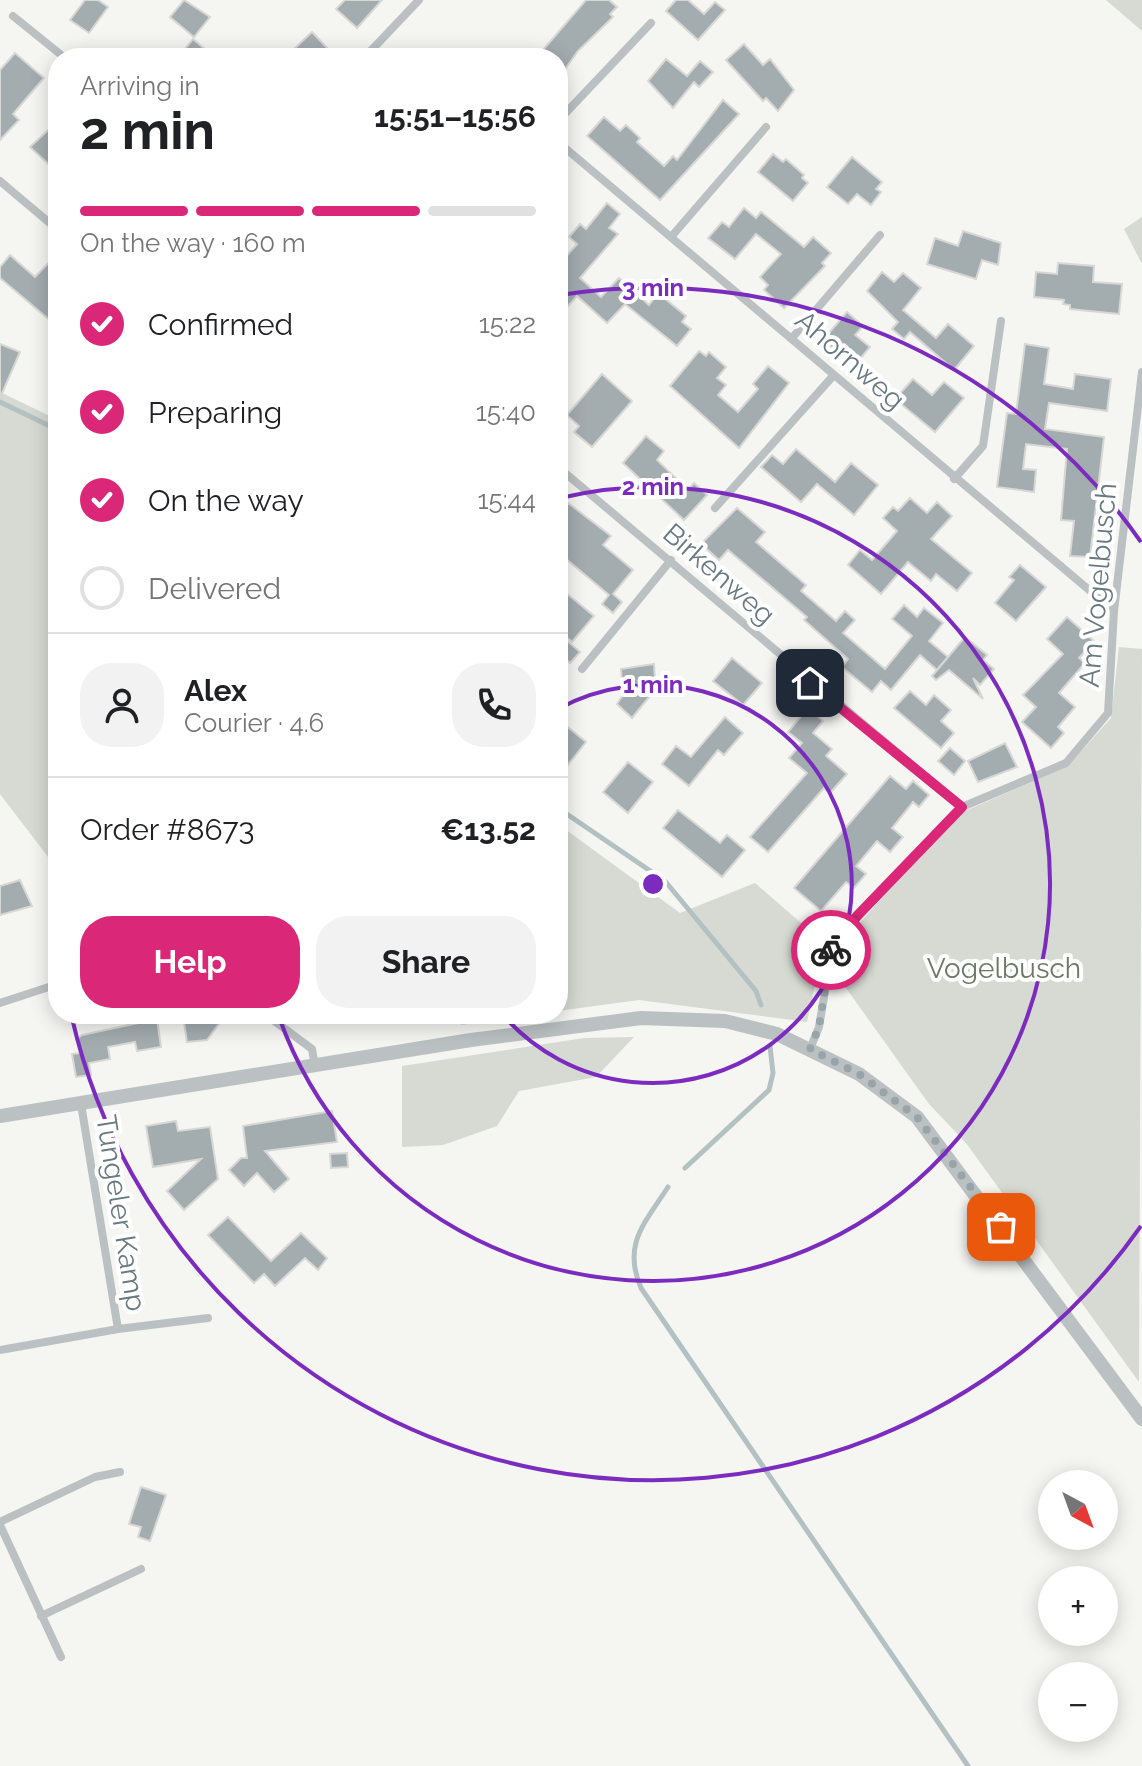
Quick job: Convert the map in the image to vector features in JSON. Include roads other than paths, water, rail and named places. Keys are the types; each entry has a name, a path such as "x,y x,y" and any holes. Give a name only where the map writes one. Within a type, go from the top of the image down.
{"street":[{"path":"373,48 419,0"},
{"path":"13,16 53,48"},
{"path":"568,110 651,23"},
{"path":"671,237 766,127"},
{"name":"Ahornweg","path":"568,150 1114,611"},
{"path":"0,181 48,222"},
{"path":"792,338 880,235"},
{"path":"954,479 983,446 1001,321"},
{"name":"Am Vogelbusch","path":"810,1049 819,1027 833,943 962,807 1066,763 1108,713 1114,611 1142,372"},
{"path":"715,508 833,376"},
{"name":"Birkenweg","path":"568,475 671,560 810,683 962,807"},
{"path":"582,669 671,560"},
{"path":"0,1003 48,987"},
{"path":"0,1116 641,1018 725,1021 777,1034 859,1074 896,1099 929,1130 1142,1419"},
{"path":"278,1024 312,1049 315,1066"},
{"name":"Tungeler Kamp","path":"81,1104 118,1329"},
{"name":"Tungeler Kamp","path":"0,1350 118,1329 208,1318"},
{"path":"61,1657 0,1523 95,1477 120,1472"},
{"path":"41,1616 141,1569"}],"waterway":[{"path":"0,402 48,425"},
{"path":"568,815 665,881 756,991 761,1005"},
{"path":"685,1168 769,1090 773,1073 770,1046"},
{"path":"668,1187 644,1223 635,1246 634,1259 641,1288 968,1766"}],"park label":[{"name":"Vogelbusch","path":"1004,968"}]}
